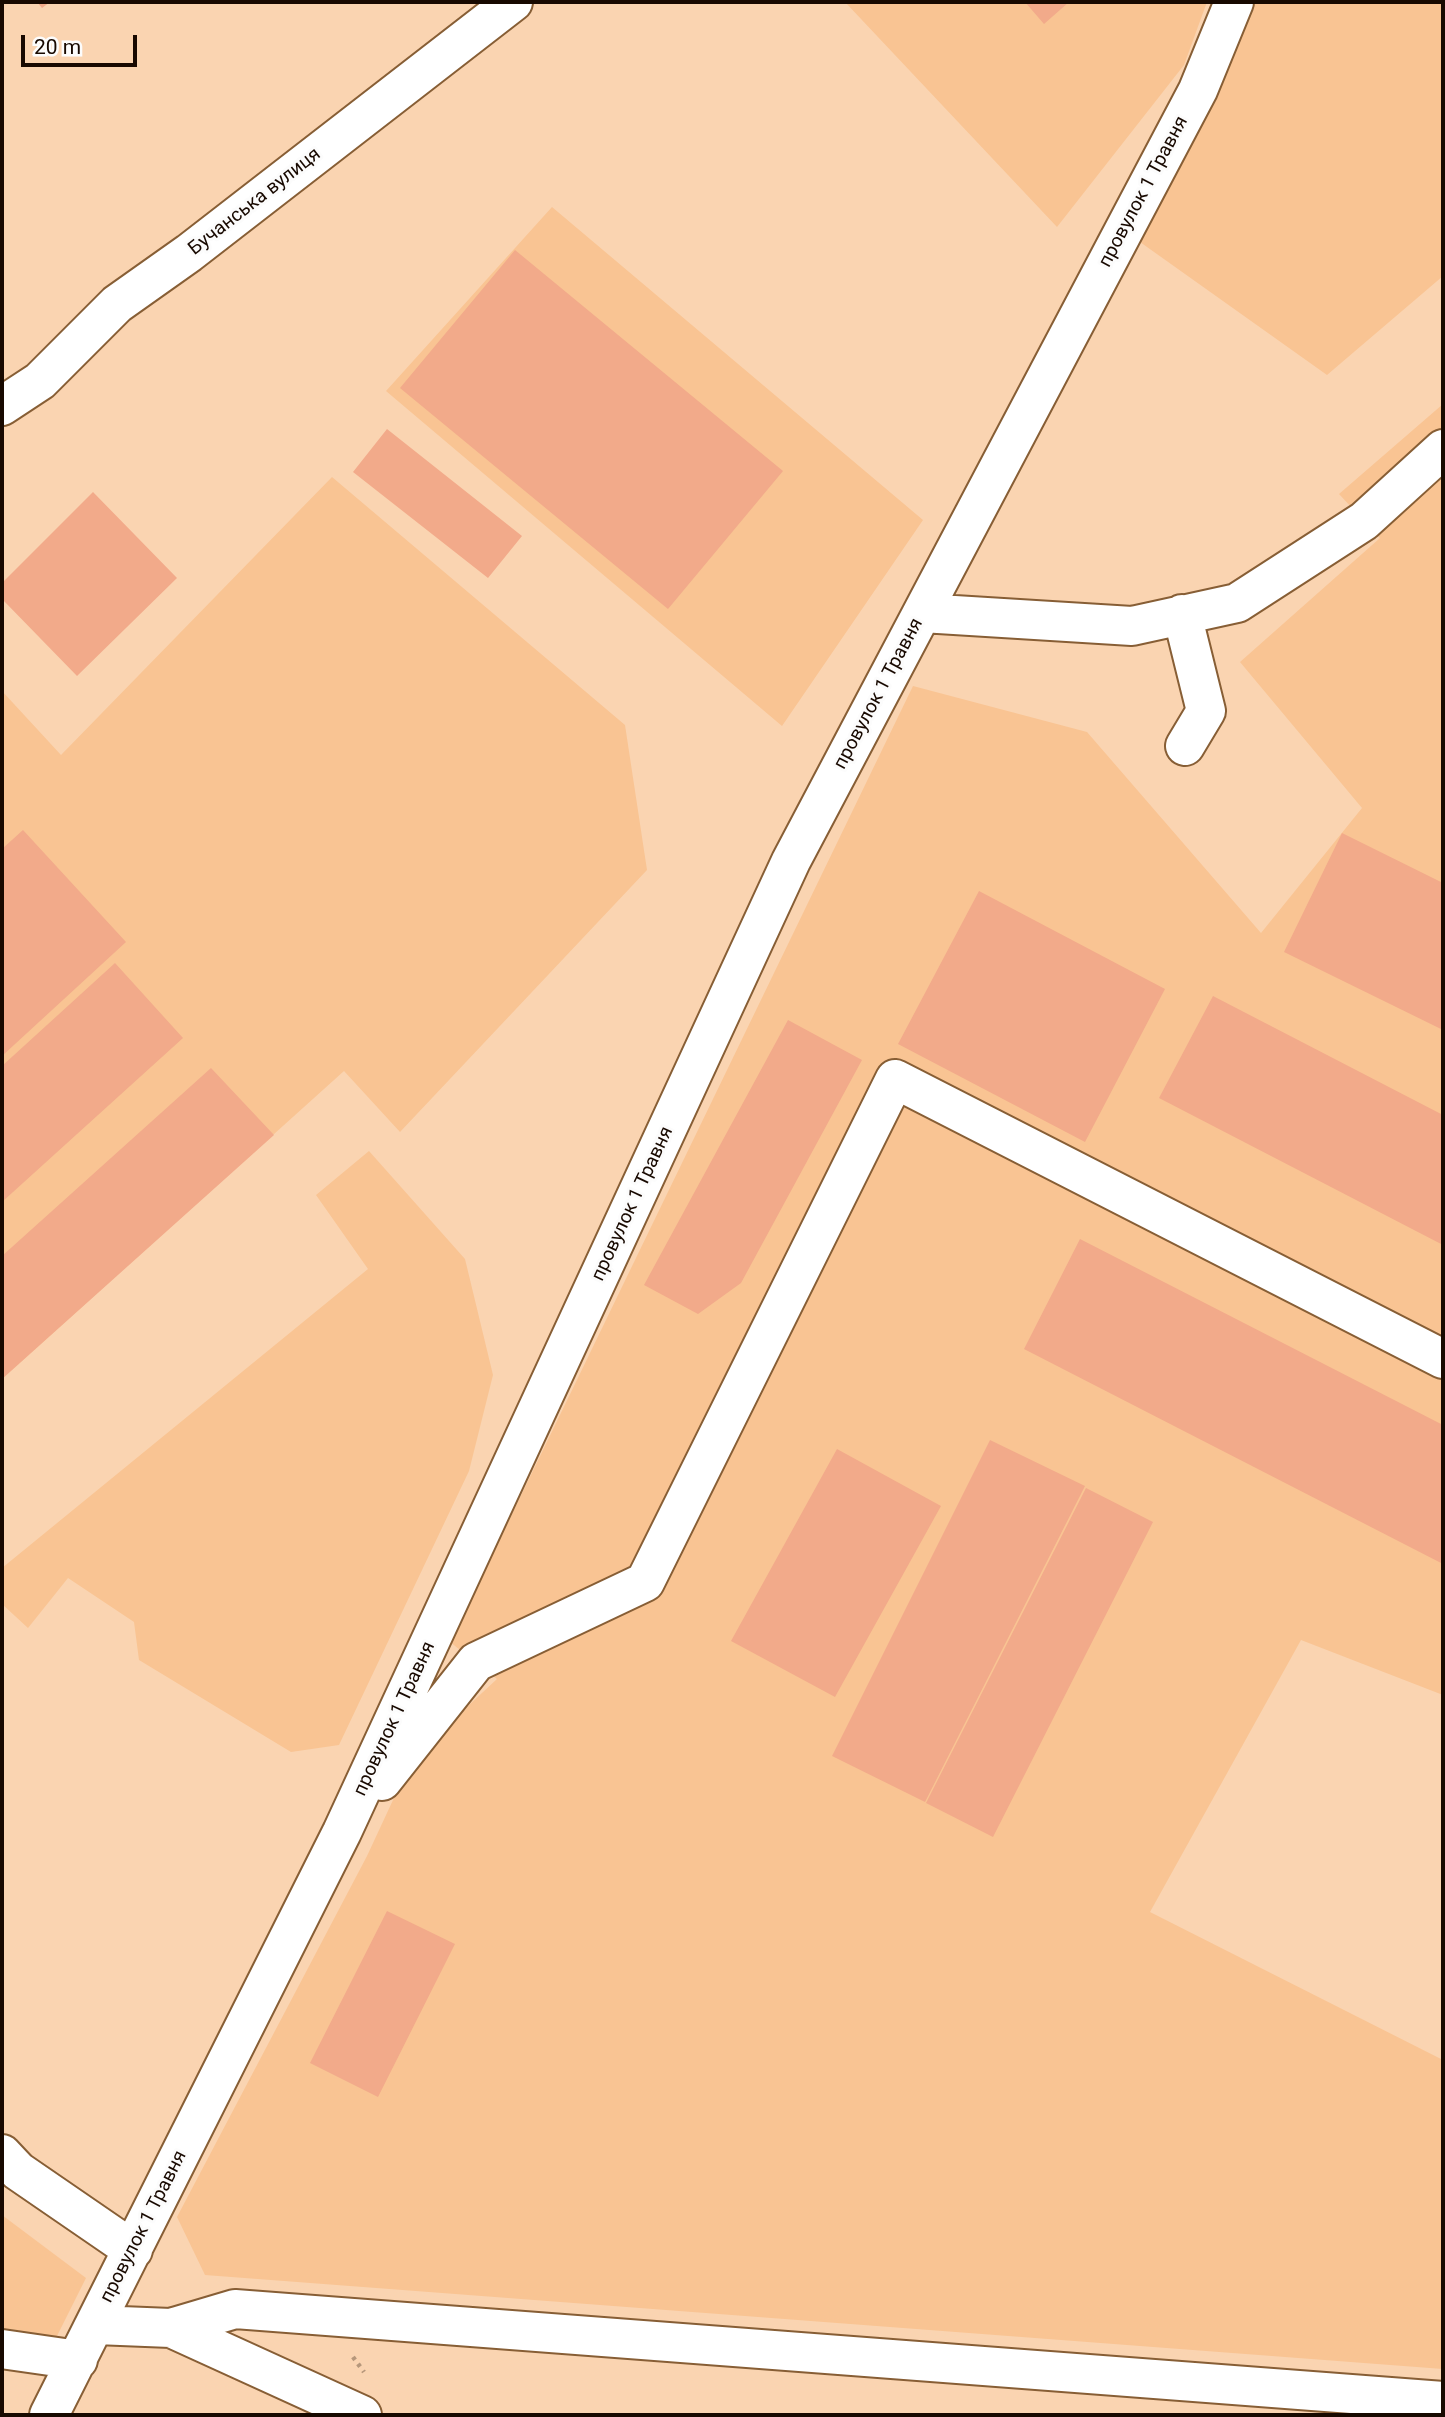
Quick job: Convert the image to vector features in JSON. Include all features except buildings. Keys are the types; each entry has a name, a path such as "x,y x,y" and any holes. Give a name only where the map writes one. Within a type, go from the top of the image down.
{"street":[{"name":"Бучанська вулиця","path":"2,406 40,381 117,304 189,253 513,2"},
{"name":"провулок 1 Травня","path":"49,2415 342,1832 792,861 1198,90 1234,2"},
{"path":"922,613 1132,626 1237,603 1364,521 1443,449"},
{"path":"1182,614 1206,711 1185,746"},
{"path":"342,1832 476,1662 645,1582 895,1079 1443,1359"},
{"path":"2,2154 18,2171 133,2250"},
{"path":"171,2328 235,2309 1443,2401"},
{"path":"96,2325 171,2328 367,2398"},
{"path":"2,2349 78,2360"}],"path":[{"path":"323,2316 367,2398"}],"shaded area":[{"path":"845,2 1207,2 1184,65 1057,227"},
{"path":"1248,2 1443,2 1443,276 1327,375 1140,242"},
{"path":"552,207 923,520 782,726 386,391"},
{"path":"1443,404 1443,1695 1301,1640 1150,1912 1443,2060 1443,2369 205,2275 177,2217 367,1856 413,1757 497,1679 450,1642 913,686 1087,732 1261,933 1362,808 1240,662 1380,538 1339,494"},
{"path":"332,477 625,725 647,870 400,1132 344,1071 2,1379 2,691 61,755"},
{"path":"369,1151 465,1259 493,1375 469,1471 339,1745 291,1752 139,1660 134,1622 68,1578 28,1628 2,1604 2,1568 368,1269 316,1195"},
{"path":"2,2215 86,2278 56,2338 2,2330"}]}
